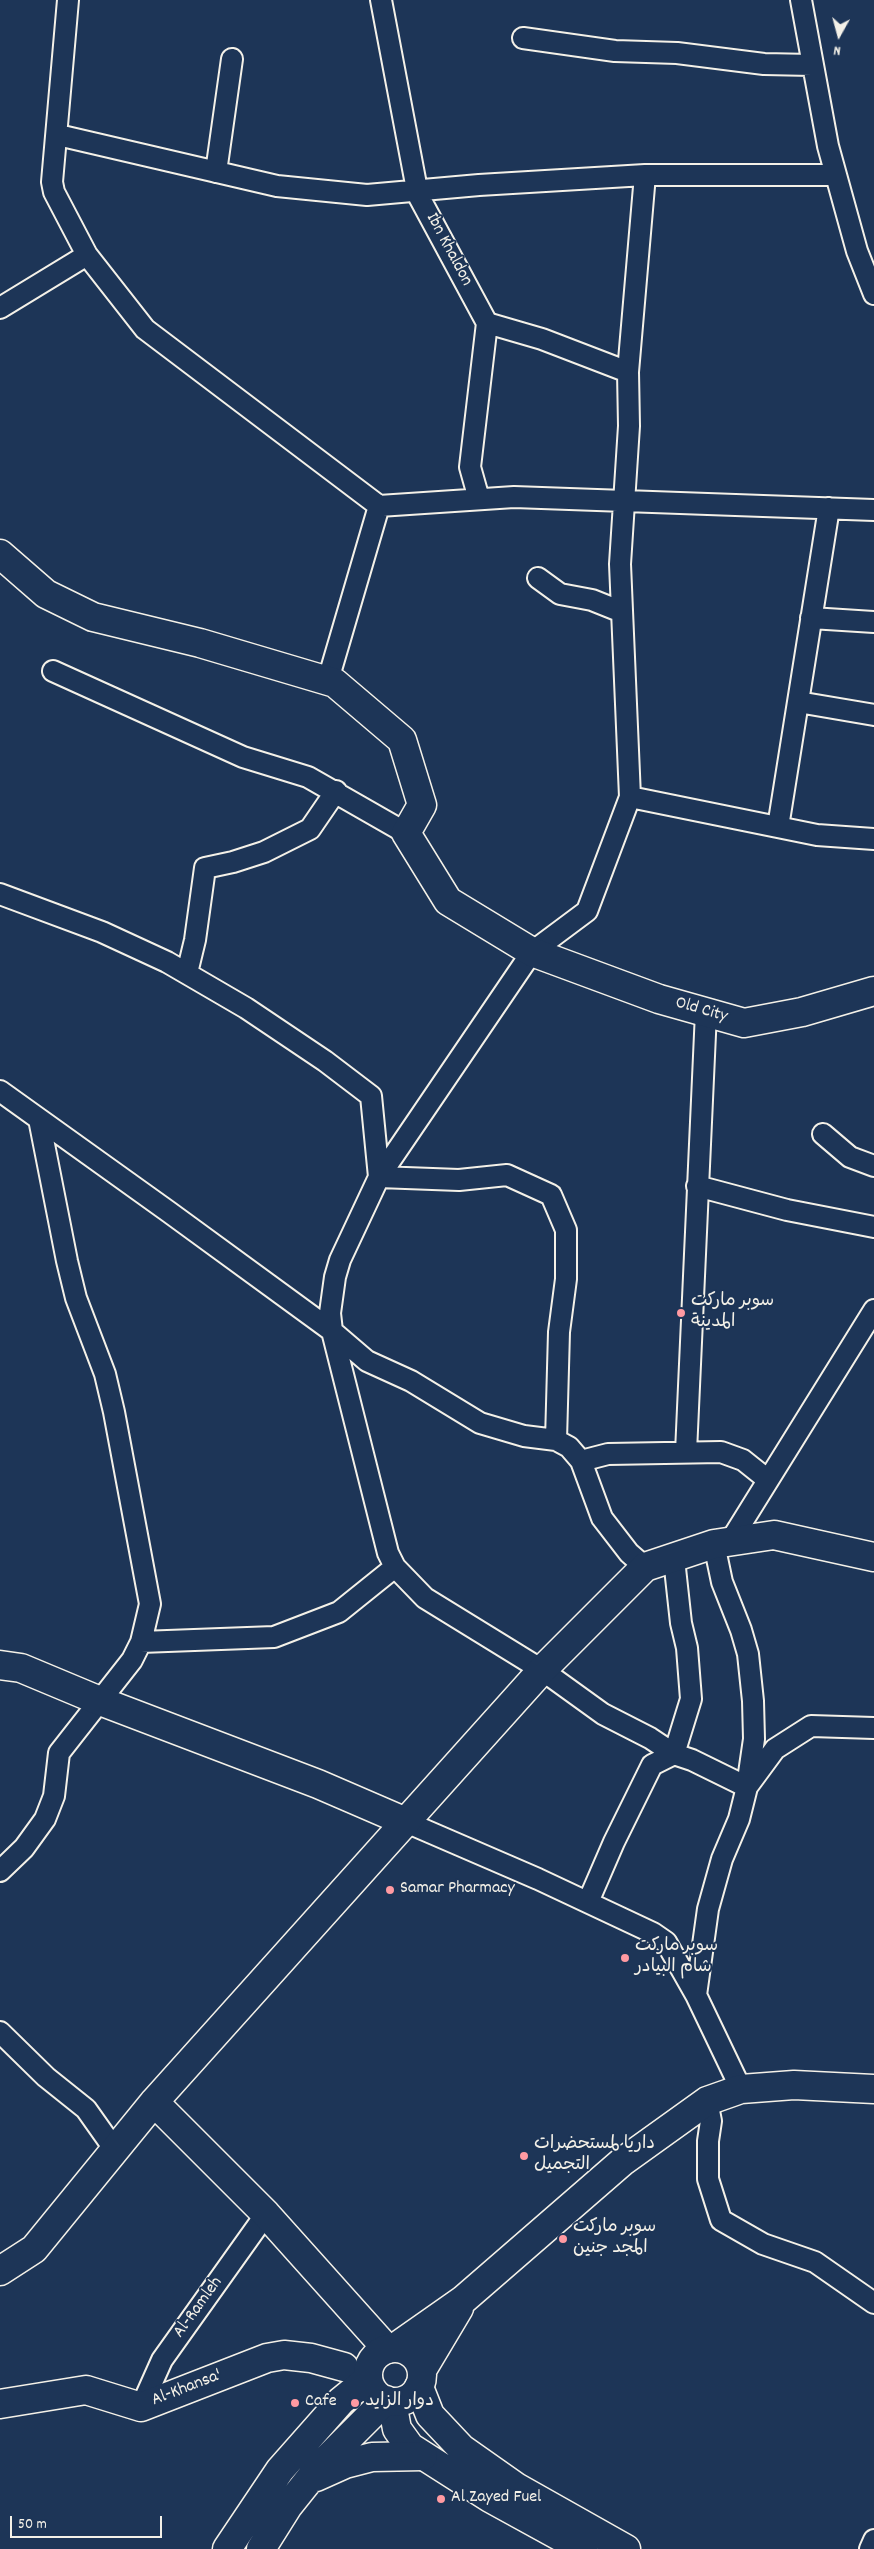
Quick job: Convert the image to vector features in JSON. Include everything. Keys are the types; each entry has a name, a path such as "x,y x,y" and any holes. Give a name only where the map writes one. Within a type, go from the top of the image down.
{"street":[{"path":"68,0 59,81 58,135 52,182 54,192 86,255 145,329 379,506 514,497 874,510"},
{"name":"Ibn Khaldon","path":"381,0 418,190 488,323"},
{"path":"801,0 812,65 836,175 857,251 874,294"},
{"path":"523,38 615,51 677,53 764,64 812,65"},
{"path":"216,172 232,59"},
{"path":"58,135 277,186 367,195 645,175 836,175"},
{"path":"645,175 628,372 628,426 620,564 630,797 587,911 532,952 379,1177 340,1260 335,1277 330,1313 332,1331 384,1543 395,1567 425,1598 542,1670 602,1714 650,1738 674,1754 692,1760 747,1787"},
{"path":"0,308 86,255"},
{"path":"479,499 470,467 488,323 542,340 628,372"},
{"path":"328,680 379,506"},
{"path":"778,827 829,508"},
{"path":"0,554 46,594 92,617 200,642 335,683 402,740 422,805 406,833 336,791 292,770 235,753 53,671"},
{"path":"538,578 560,594 592,600 622,612"},
{"path":"812,618 874,622"},
{"path":"798,702 874,715"},
{"path":"187,973 205,868 233,862 264,852 310,829 336,791"},
{"path":"630,797 817,834 874,839"},
{"name":"Old City","path":"406,833 448,901 532,952 659,999 749,1023 802,1012 874,991"},
{"path":"0,894 102,932 187,973 259,1016 325,1061 371,1096 379,1177"},
{"path":"686,1452 706,1012"},
{"path":"0,1091 332,1331 368,1361 411,1381 480,1422 524,1436 556,1440 575,1451 581,1461 602,1518 629,1553 645,1567"},
{"path":"0,1871 24,1848 40,1826 54,1796 59,1753 122,1676 141,1642 150,1604 122,1450 105,1374 76,1298 39,1119"},
{"path":"823,1134 850,1157 874,1166"},
{"path":"379,1177 459,1180 507,1175 552,1195 566,1230 566,1279 558,1332 556,1440"},
{"path":"697,1186 787,1210 874,1227"},
{"path":"696,1995 710,1899 722,1859 739,1819 747,1787 754,1739 750,1669 741,1630 722,1582 723,1542 768,1480 874,1310"},
{"path":"581,1461 608,1454 704,1451 735,1456 768,1480"},
{"path":"0,2271 34,2249 154,2102 542,1670 645,1567 723,1542 774,1535 874,1557"},
{"path":"588,1902 614,1842 652,1765 674,1754 691,1699 687,1648 674,1559"},
{"path":"141,1642 274,1637 339,1612 395,1567"},
{"path":"0,1666 21,1668 100,1701 318,1784 588,1902 654,1933 666,1942 696,1995 741,2089"},
{"path":"747,1787 775,1749 811,1726 874,1728"},
{"path":"0,2032 46,2077 86,2109 115,2150"},
{"path":"227,2549 280,2470 341,2401 356,2373 368,2367 372,2359 392,2348 463,2300 622,2162 708,2100 741,2089 794,2085 874,2089"},
{"path":"708,2100 711,2121 708,2141 708,2179 721,2220 763,2244 815,2262 874,2303"},
{"path":"154,2102 266,2214 392,2348 413,2354 430,2415 462,2449 516,2487 626,2549"},
{"name":"Al-Ramleh","path":"141,2407 162,2360 266,2214"},
{"path":"356,2373 374,2393 389,2401 407,2400 463,2300"},
{"name":"Al-Khansa'","path":"0,2404 86,2390 141,2407 267,2358 290,2356 311,2358 356,2373"},
{"path":"389,2401 397,2429 410,2448 490,2498 583,2549"},
{"path":"261,2549 288,2506 308,2481 389,2401"},
{"path":"308,2481 345,2464 372,2457 423,2456"},
{"path":"870,2549 874,2540"}],"place":[{"name":"سوبر ماركت المدينة","path":"681,1313"},
{"name":"Samar Pharmacy","path":"390,1890"},
{"name":"سوبر ماركت شام البيادر","path":"625,1958"},
{"name":"داريا لمستحضرات التجميل","path":"524,2156"},
{"name":"سوبر ماركت المجد جنين","path":"563,2239"},
{"name":"Cafe","path":"295,2403"},
{"name":"دوار الزايد","path":"355,2403"},
{"name":"Al Zayed Fuel","path":"441,2499"}]}
